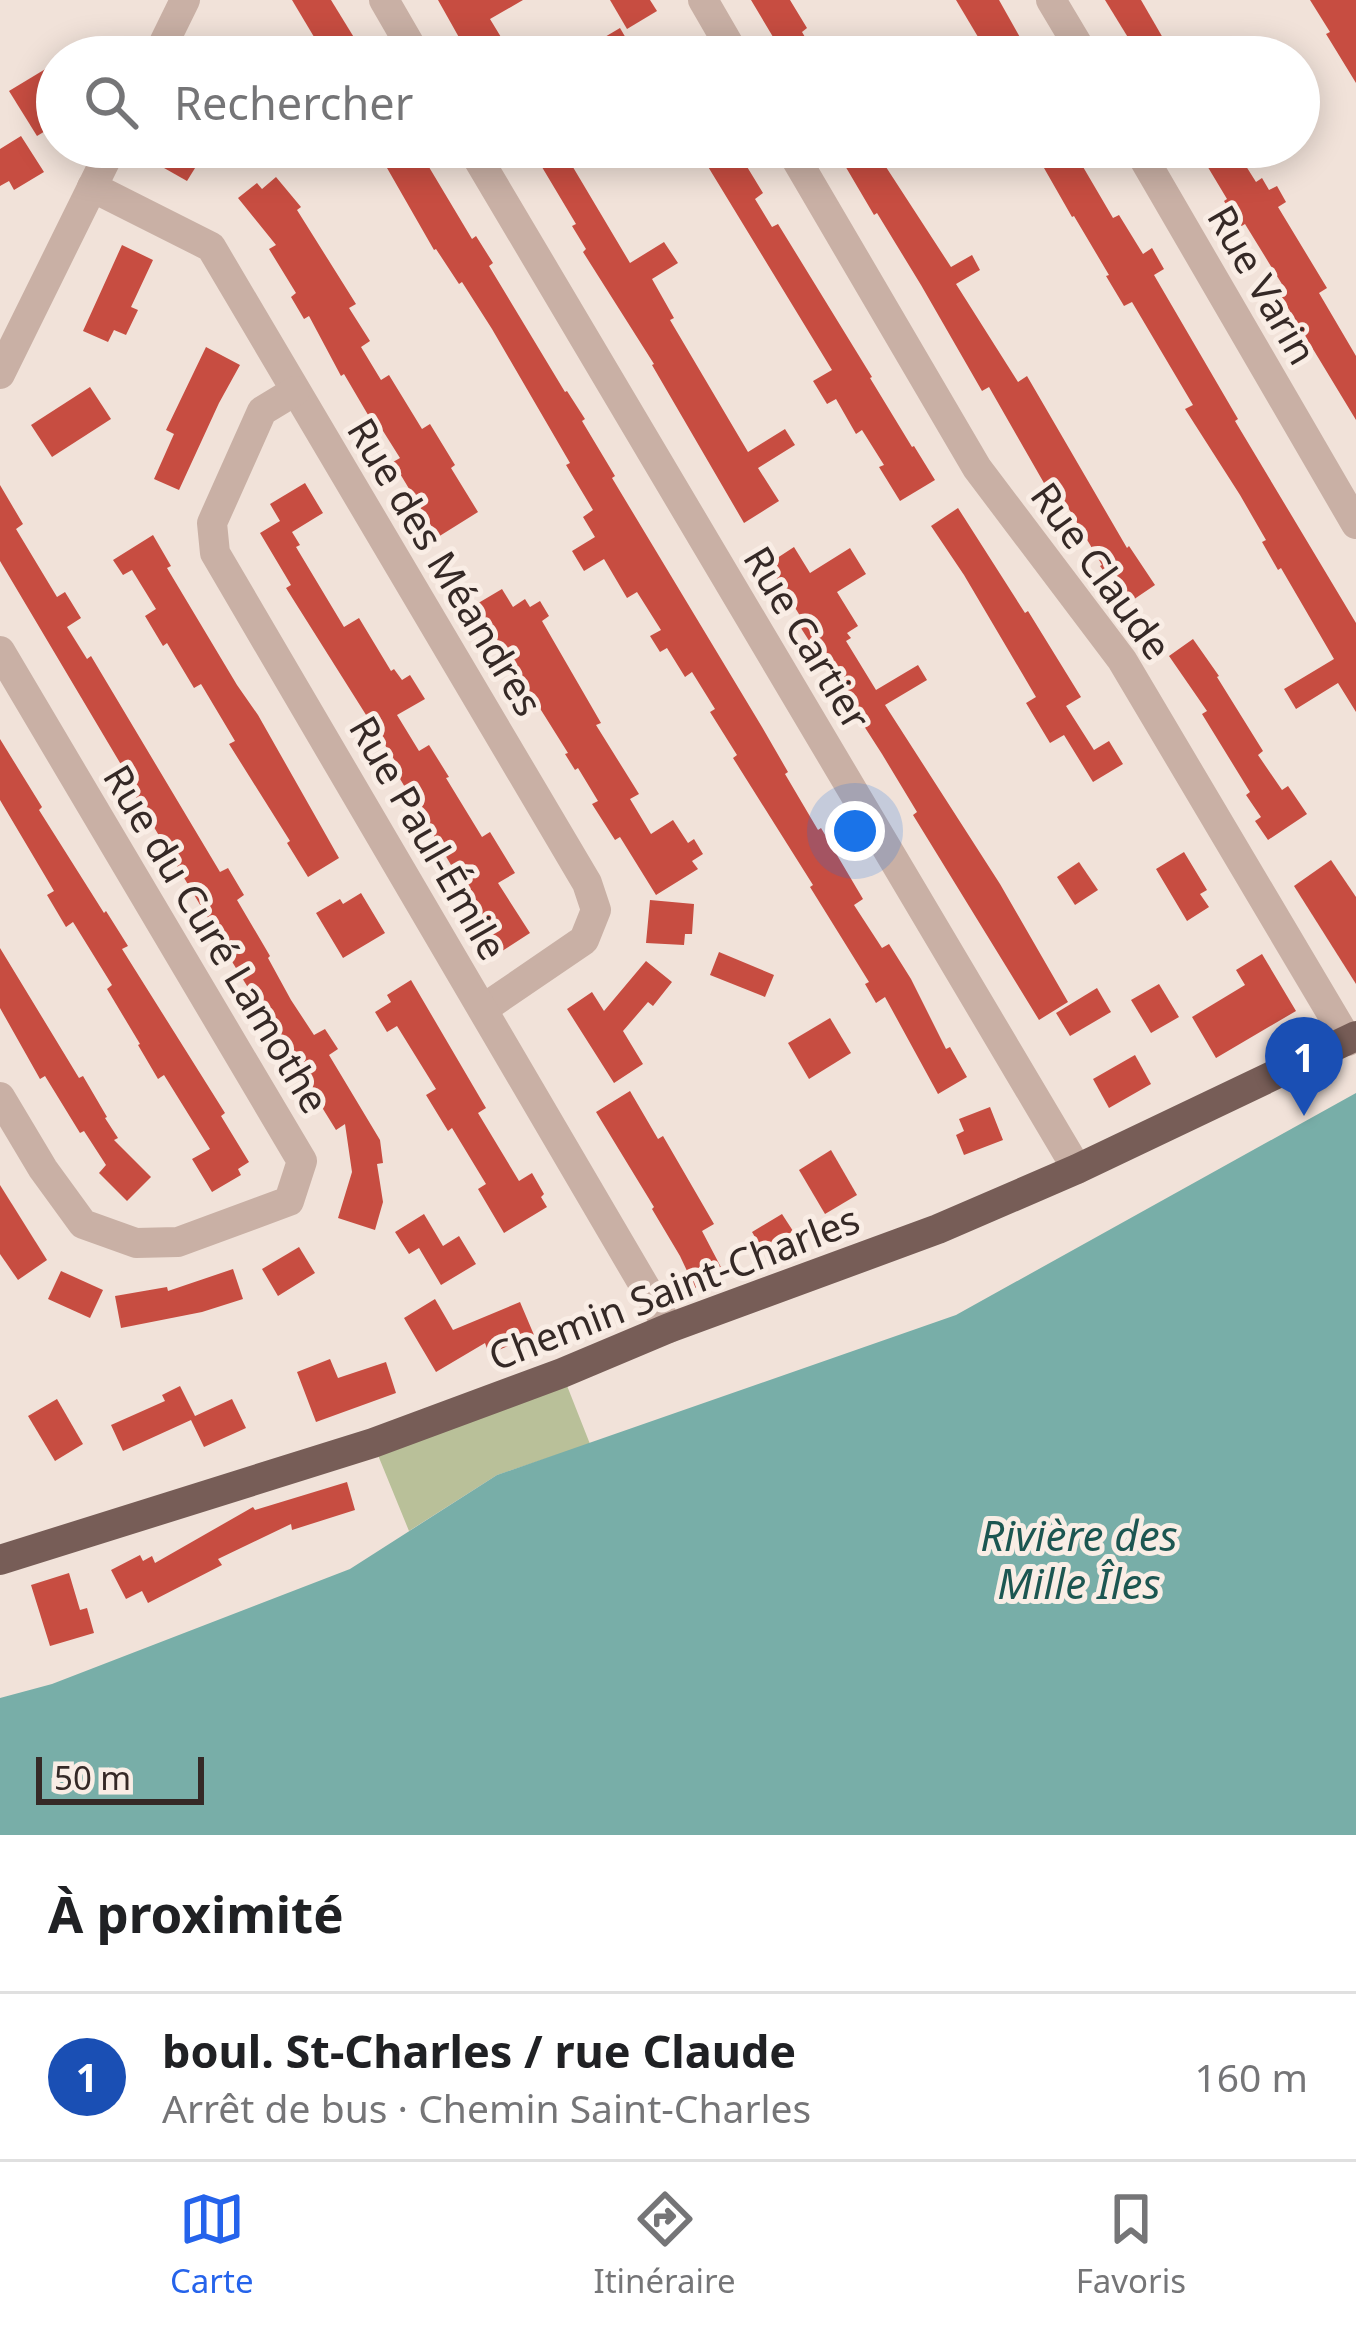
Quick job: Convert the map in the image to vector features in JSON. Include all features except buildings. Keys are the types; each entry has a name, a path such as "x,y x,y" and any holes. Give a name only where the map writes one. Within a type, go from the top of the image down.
{"main road":[{"name":"Chemin Saint-Charles","path":"0,1560 373,1443 938,1229 1352,1038"}],"street":[{"path":"167,36 185,0"},
{"path":"384,0 405,36"},
{"path":"703,0 724,36"},
{"path":"1052,0 1072,36"},
{"path":"0,374 102,168"},
{"name":"Rue Cartier","path":"483,168 1077,1168"},
{"name":"Rue Claude","path":"801,168 977,468 1121,660 1352,1038"},
{"name":"Rue Varin","path":"1149,168 1356,524"},
{"name":"Rue des Méandres","path":"92,187 211,247 587,883 596,910 584,940 483,1009"},
{"name":"Rue Paul-Émile","path":"295,392 262,412 212,523 215,553 670,1328"},
{"name":"Rue du Curé Lamothe","path":"0,651 302,1161 289,1201 178,1241 136,1243 83,1224 0,1097"}],"green space":[{"path":"562,1373 590,1444 497,1475 409,1531 373,1443"}],"water":[{"name":"Rivière des Mille Îles","path":"1356,1093 1356,1835 0,1835 0,1698 52,1684 350,1569 497,1475 956,1315"}],"place":[{"name":"boul. St-Charles / rue Claude","path":"1304,1116"}]}
